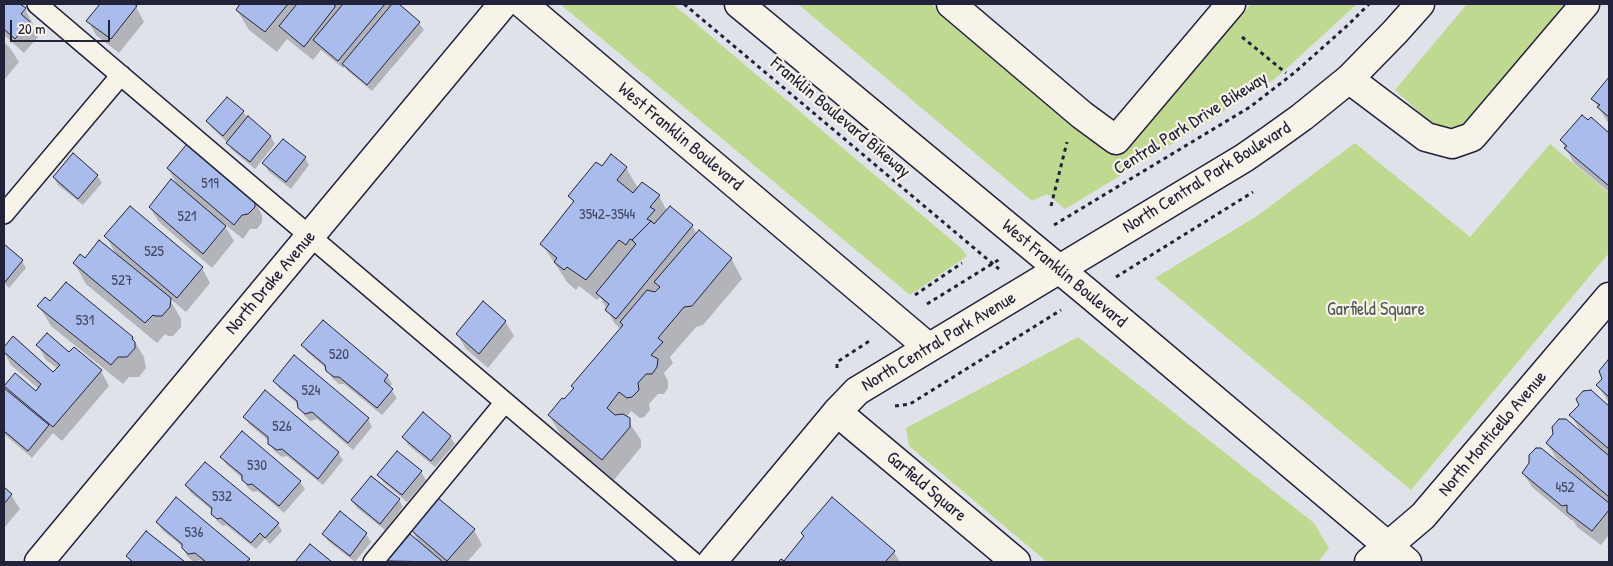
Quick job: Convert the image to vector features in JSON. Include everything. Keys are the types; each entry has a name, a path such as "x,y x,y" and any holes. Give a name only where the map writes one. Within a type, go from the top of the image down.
{"street":[{"name":"North Drake Avenue","path":"39,562 503,4"},
{"name":"West Franklin Boulevard","path":"523,4 928,347"},
{"name":"West Franklin Boulevard","path":"739,4 1059,270 1388,557"},
{"path":"951,4 1082,114 1116,140 1231,4"},
{"name":"North Central Park Boulevard","path":"1059,270 1244,158 1302,117 1349,79 1420,4"},
{"path":"1349,79 1426,137 1452,144 1472,137 1585,4"},
{"name":"North Central Park Avenue","path":"712,562 837,412 857,391 1059,270"},
{"name":"North Monticello Avenue","path":"1388,557 1609,297"},
{"name":"Garfield Square","path":"837,412 1016,562"}],"lane":[{"path":"37,4 693,562"},
{"path":"4,214 121,75"},
{"path":"373,562 505,402"}],"path":[{"name":"Franklin Boulevard Bikeway","path":"684,4 978,252"},
{"name":"Central Park Drive Bikeway","path":"1066,219 1250,107 1294,73 1369,4"},
{"path":"1238,34 1286,73"},
{"path":"1051,206 1067,140"},
{"path":"910,298 962,263"},
{"path":"925,305 976,274"},
{"path":"910,404 1039,324"},
{"path":"837,362 870,341"}],"green space":[{"path":"560,4 673,4 962,249 967,256 910,295"},
{"path":"798,4 931,4 1110,151 1129,145 1251,4 1357,4 1276,78 1065,209 1047,194 1032,201"},
{"path":"1467,4 1567,4 1466,125 1440,131 1395,90"},
{"name":"Garfield Square","path":"1355,143 1470,237 1550,144 1609,193 1609,253 1411,490 1155,278 1257,216"},
{"path":"1078,337 1314,523 1329,548 1318,562 1047,562 909,446 906,428"}],"building":[{"path":"4,4 20,4 26,8 21,14 30,22 15,39 4,29"},
{"path":"100,4 134,4 137,6 111,39 86,21"},
{"path":"240,4 288,4 265,32 236,10"},
{"path":"297,4 335,4 335,7 304,47 279,26"},
{"path":"343,4 385,4 338,61 313,40"},
{"path":"392,4 399,4 420,22 367,85 342,64"},
{"path":"1609,77 1609,117 1597,107 1600,105 1591,99"},
{"path":"227,97 244,111 223,136 206,121"},
{"path":"1582,115 1588,120 1591,117 1609,133 1609,186 1564,148 1567,146 1560,140"},
{"path":"248,116 271,136 250,162 226,143"},
{"path":"283,139 306,157 286,182 262,163"},
{"path":"187,144 255,199 255,207 248,214 242,215 234,225 167,168"},
{"path":"73,153 98,175 78,199 53,177"},
{"path":"611,154 627,167 617,180 633,193 642,182 660,195 650,207 655,210 647,219 651,221 632,240 630,239 626,245 619,240 586,280 567,267 564,270 554,262 557,258 540,244 574,201 568,196 596,162 602,166"},
{"path":"171,179 226,226 203,254 149,207"},
{"path":"130,206 203,267 177,298 104,236"},
{"path":"670,206 693,225 616,319 605,310 609,304 596,293 636,244 632,240 651,221 654,224"},
{"path":"699,230 732,258 692,306 684,307 658,338 663,342 651,355 658,359 657,367 652,374 646,374 638,383 639,390 632,397 627,398 619,392 607,408 615,415 623,414 630,418 630,427 602,460 548,415 562,398 564,399 574,388 571,386 623,325 620,322 647,290 655,292 660,287 654,282"},
{"path":"99,240 171,298 170,307 162,316 153,315 145,323 73,263 80,254 85,258"},
{"path":"4,244 23,260 5,282 4,281"},
{"path":"66,282 133,337 135,348 127,357 118,357 111,365 37,306 45,297 50,301"},
{"path":"483,301 506,321 479,354 456,334"},
{"path":"323,320 388,375 384,381 393,389 377,408 339,377 334,377 326,371 325,365 301,345"},
{"path":"47,333 69,352 74,347 102,370 53,427 4,386 15,373 36,391 41,384 4,352 4,347 13,336 53,372 60,365 36,345"},
{"path":"294,355 369,418 348,443 312,412 305,414 298,408 297,401 273,381"},
{"path":"1608,360 1609,397 1596,385 1602,379 1599,371"},
{"path":"4,388 49,425 28,451 4,431"},
{"path":"265,390 339,452 318,479 282,449 277,450 268,444 268,437 243,417"},
{"path":"1591,390 1609,406 1609,449 1569,415 1579,405 1576,399 1583,391"},
{"path":"423,412 451,436 431,461 402,437"},
{"path":"1559,419 1566,419 1609,456 1609,497 1546,443 1553,434 1552,427"},
{"path":"242,431 301,481 279,506 252,484 248,485 242,480 242,475 220,457"},
{"path":"1536,448 1541,448 1609,503 1609,510 1592,531 1567,512 1567,505 1562,506 1522,473 1529,463 1529,455"},
{"path":"397,451 422,471 402,495 377,475"},
{"path":"205,462 279,523 265,538 260,533 251,543 221,518 217,519 211,514 212,508 185,485"},
{"path":"371,476 400,499 380,524 351,500"},
{"path":"4,487 12,494 4,504"},
{"path":"176,497 250,559 246,562 206,562 195,553 188,554 182,548 182,544 156,522"},
{"path":"832,497 895,551 885,562 778,562 781,559 784,561 804,536 801,533"},
{"path":"438,498 475,529 447,561 411,530"},
{"path":"340,511 367,533 350,556 322,534"},
{"path":"146,531 185,562 133,562 126,556"},
{"path":"410,534 443,562 387,561"},
{"path":"310,544 332,562 295,562"}]}
